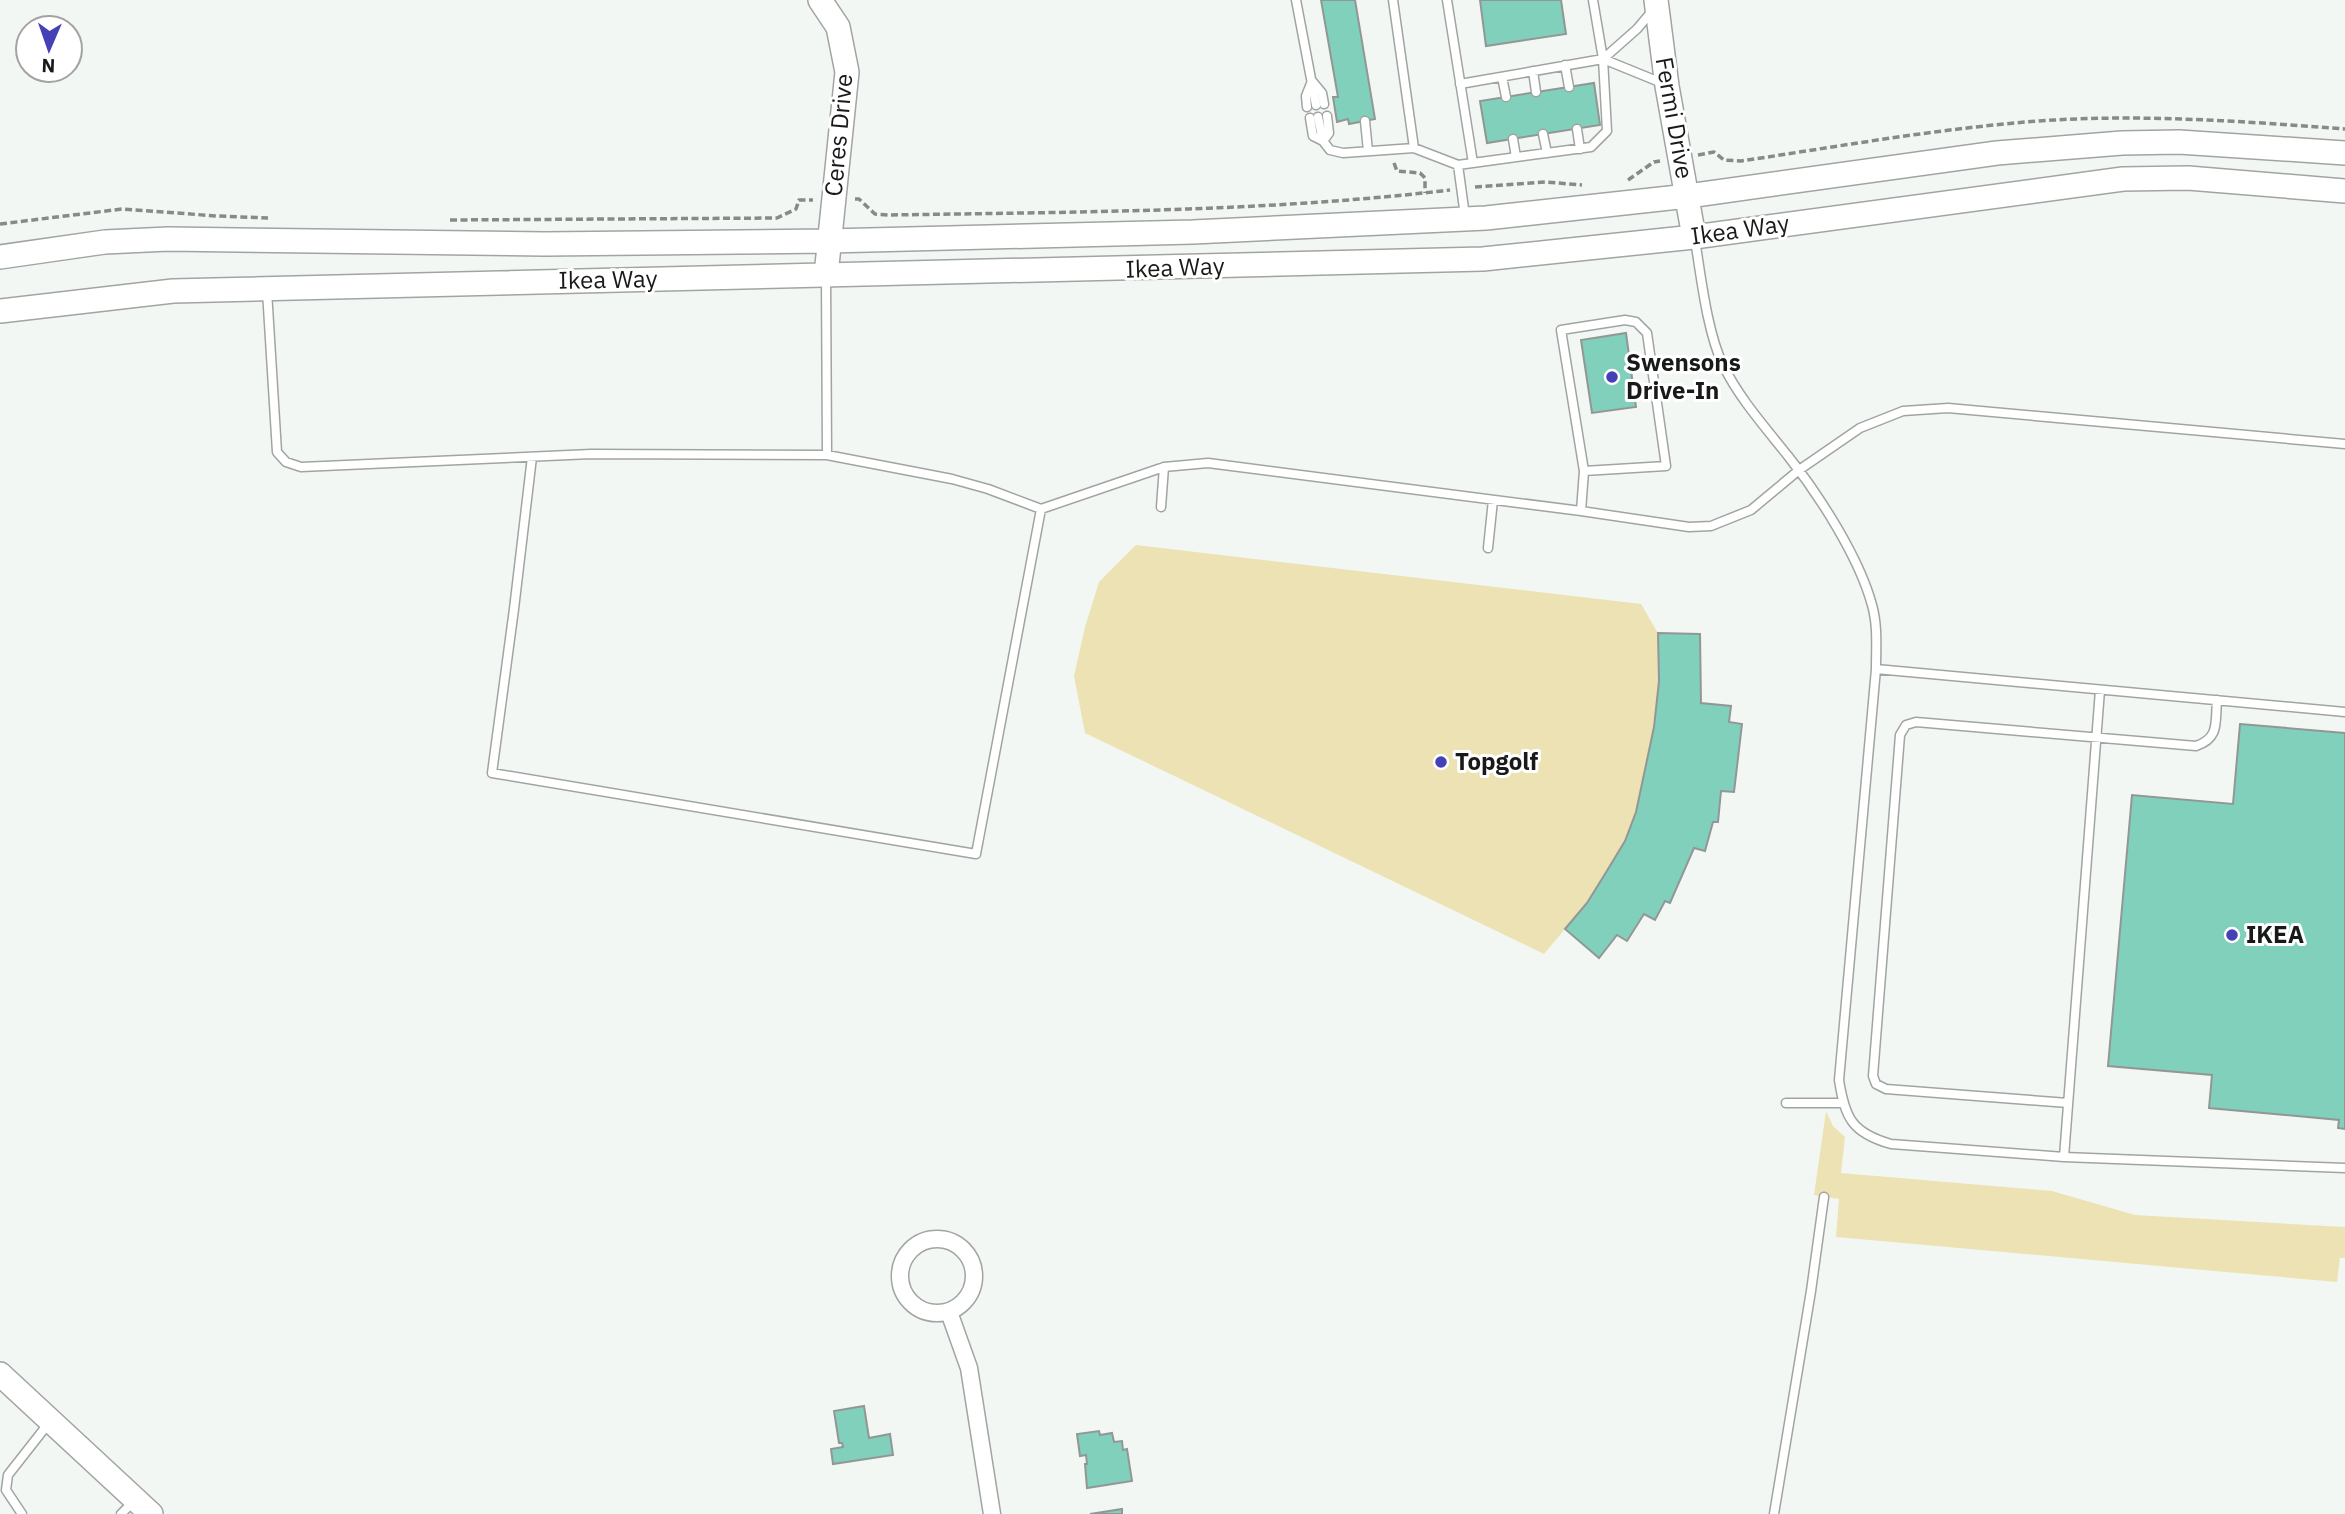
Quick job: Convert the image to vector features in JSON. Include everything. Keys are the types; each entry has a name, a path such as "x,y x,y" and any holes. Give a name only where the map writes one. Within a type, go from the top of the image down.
{"main road":[{"name":"Ceres Drive","path":"820,0 838,27 847,72 826,275"},
{"name":"Fermi Drive","path":"1657,3 1667,86 1694,237"},
{"name":"Ikea Way","path":"0,257 105,242 168,239 545,244 829,241 1193,232 1465,219 1688,196 1997,153 2122,143 2179,142 2345,153"},
{"name":"Ikea Way","path":"0,311 173,291 1483,259 1694,237 2123,179 2188,178 2345,191"},
{"path":"0,1374 51,1420 136,1509"}],"street":[{"path":"941,1239 955,1243 966,1252 973,1265 973,1287 967,1300 949,1312 935,1314 915,1307 905,1296 901,1283 902,1265 909,1252 926,1241 941,1239"},
{"path":"949,1312 969,1368 992,1514"}],"lane":[{"path":"1296,0 1316,105"},
{"path":"1393,0 1414,148"},
{"path":"1447,0 1473,163"},
{"path":"1323,141 1329,133 1318,117 1313,136 1323,141 1330,150 1343,153 1414,148 1458,165 1591,147 1607,131 1603,59 1593,0"},
{"path":"1603,59 1637,29 1657,3"},
{"path":"1460,84 1603,59 1644,74 1667,86"},
{"path":"1565,65 1569,87"},
{"path":"1533,72 1536,92"},
{"path":"1502,77 1506,97"},
{"path":"1365,121 1368,151"},
{"path":"1577,129 1580,149"},
{"path":"1543,134 1547,153"},
{"path":"1513,139 1516,157"},
{"path":"1458,165 1465,219"},
{"path":"1694,237 1706,310 1722,363 1748,405 1799,470 1842,537 1872,606 1876,669 1839,1080 1842,1103 1852,1123 1870,1138 1891,1144 2064,1157 2345,1168"},
{"path":"826,275 827,455"},
{"path":"267,288 277,452 286,461 301,467 592,454 827,455 952,479 1041,509 1164,467 1208,463 1581,510 1689,527 1711,526 1751,510 1799,470 1860,428 1903,411 1948,408 2345,444"},
{"path":"1581,510 1584,471 1561,330 1625,320 1636,322 1647,333 1666,466 1584,471"},
{"path":"532,457 492,773 976,854 1041,509"},
{"path":"1161,507 1164,467"},
{"path":"1488,548 1493,499"},
{"path":"1876,669 2345,712"},
{"path":"2064,1157 2100,690"},
{"path":"2068,1103 1886,1089 1876,1084 1873,1076 1900,735 1906,725 1916,722 2196,746 2207,742 2214,732 2217,700"},
{"path":"1786,1103 1842,1103"},
{"path":"1774,1514 1824,1198"},
{"path":"22,1514 6,1490 8,1475 51,1420"}],"path":[{"path":"1618,181 1630,179 1654,162 1714,152 1724,160 1741,161 2026,122 2126,118 2226,120 2345,129"},
{"path":"1393,149 1397,171 1420,173 1425,178 1425,193"},
{"path":"446,220 777,218 796,209 799,200 834,199 859,199 875,214 889,215 1233,206 1386,198 1545,182 1582,185"},
{"path":"0,224 122,209 271,218"}],"shaded area":[{"name":"Topgolf","path":"1136,545 1641,604 1658,633 1700,634 1701,703 1731,706 1729,722 1742,724 1734,792 1721,792 1718,822 1713,822 1705,851 1694,848 1670,903 1665,901 1655,920 1644,915 1627,941 1617,935 1599,958 1565,929 1544,954 1085,733 1074,676 1085,627 1099,582"},
{"path":"1826,1111 1833,1126 1845,1137 1841,1173 2052,1191 2135,1215 2345,1227 2345,1258 2340,1258 2337,1282 1836,1237 1839,1199 1814,1195"}],"building":[{"path":"1321,0 1355,0 1375,119 1349,124 1348,119 1337,122 1333,97 1338,97"},
{"path":"1480,0 1561,0 1566,34 1486,46"},
{"path":"1594,83 1600,125 1487,143 1480,101"},
{"path":"1626,333 1636,407 1592,413 1581,340"},
{"path":"1658,633 1700,634 1701,703 1731,706 1729,722 1742,724 1734,792 1721,791 1718,822 1713,822 1705,851 1694,848 1670,903 1665,901 1655,920 1644,914 1627,941 1617,935 1599,958 1565,929 1587,903 1605,874 1625,841 1636,812 1654,727 1659,681"},
{"name":"IKEA","path":"2240,724 2345,733 2345,1129 2338,1128 2339,1120 2209,1108 2212,1075 2108,1066 2132,795 2233,804"},
{"path":"864,1406 869,1438 890,1434 893,1455 833,1464 831,1449 843,1447 842,1443 839,1443 834,1411"},
{"path":"1099,1431 1100,1435 1112,1433 1114,1442 1122,1441 1123,1450 1127,1449 1132,1481 1087,1488 1086,1455 1080,1456 1077,1434"},
{"path":"1122,1509 1122,1514 1090,1514"}],"place":[{"name":"Swensons Drive-In","path":"1612,377"},
{"name":"Topgolf","path":"1441,762"},
{"name":"IKEA","path":"2232,935"}]}
